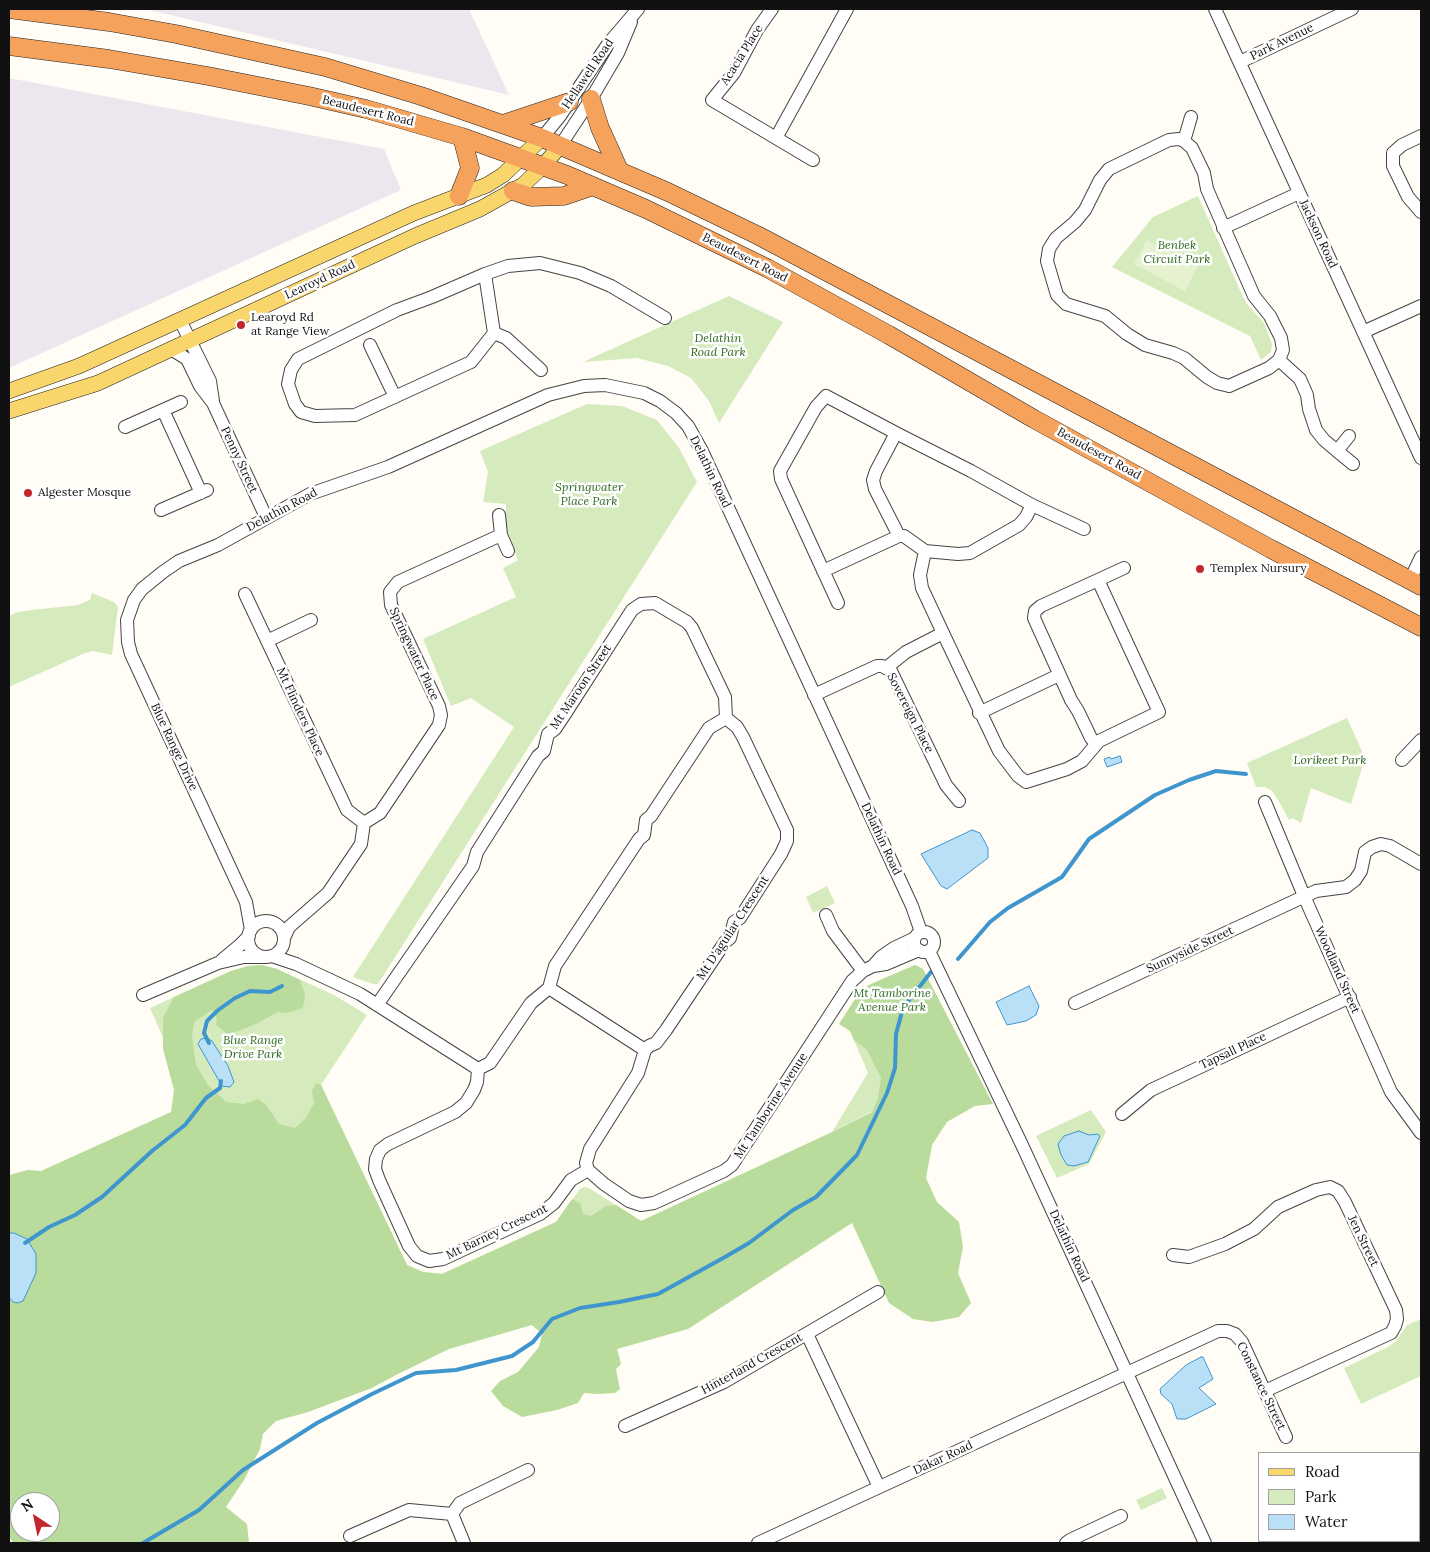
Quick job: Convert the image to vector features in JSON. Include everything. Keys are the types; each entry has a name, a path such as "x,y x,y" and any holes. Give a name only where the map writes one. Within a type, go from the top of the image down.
{"highway":[{"name":"Beaudesert Road","path":"9,9 109,22 166,32 316,65 421,96 542,138 668,192 786,250 1416,583"},
{"name":"Beaudesert Road","path":"9,46 109,59 310,96 366,109 462,137 523,158 593,186 646,209 767,268 889,335 1043,424 1262,544 1421,627"},
{"path":"591,99 600,128 619,170"},
{"path":"503,124 569,102"},
{"path":"459,196 470,168 462,137"},
{"path":"513,191 532,197 564,196 593,186"}],"main road":[{"name":"Learoyd Road","path":"9,391 79,366 414,213 495,181 523,158 542,138"},
{"name":"Learoyd Road","path":"9,411 98,383 414,236 480,209 513,191 543,166 560,146"}],"street":[{"name":"Acacia Place","path":"772,9 757,30 734,73 712,100 776,138"},
{"path":"813,160 776,138 847,9"},
{"name":"Jackson Road","path":"1215,9 1421,458"},
{"name":"Park Avenue","path":"1240,62 1352,9"},
{"name":"Hellawell Road","path":"560,146 618,53 637,10"},
{"name":"Hellawell Road","path":"542,138 608,44 637,10"},
{"path":"1184,141 1191,117"},
{"path":"1421,136 1402,145 1393,153 1393,166 1408,197 1421,212"},
{"path":"1169,140 1184,141 1192,148 1204,173 1207,189 1223,228 1254,296 1270,316 1281,338 1283,350 1279,360 1268,368 1229,386 1217,383 1207,377 1184,358 1145,345 1127,334 1105,316 1066,304 1057,295 1047,261 1049,249 1056,238 1085,210 1100,180 1109,169 1169,140"},
{"path":"1223,228 1299,193"},
{"path":"485,274 494,333 471,362 355,415 315,416 300,412 288,384 291,370 298,359 398,310 485,274 508,266 540,263 572,271 611,286 665,318"},
{"path":"1364,332 1421,306"},
{"name":"Penny Street","path":"180,320 210,381 213,403"},
{"path":"494,333 506,338 542,370"},
{"path":"370,345 395,397"},
{"name":"Penny Street","path":"172,350 187,359 200,386 213,403 266,517"},
{"path":"1279,360 1300,379 1307,395 1309,409 1316,430 1324,440 1353,464"},
{"name":"Delathin Road","path":"142,589 179,561 218,545 310,494 388,467 548,395 584,386 606,385 644,393 676,413 688,426 702,451 912,906 921,943 1022,1145 1205,1543"},
{"path":"838,603 781,479 780,471 816,407 826,396 971,471 1032,505 1084,529"},
{"path":"125,427 182,402"},
{"path":"160,510 204,491 164,410"},
{"path":"896,433 873,480 875,489 898,536"},
{"path":"1337,451 1349,436"},
{"path":"823,571 898,536 904,536 925,551 958,554 970,553 1018,525 1026,517 1032,505"},
{"path":"499,515 501,535 508,551"},
{"name":"Springwater Place","path":"364,823 380,813 439,725 441,715 439,706 391,605 390,592 398,582 501,535"},
{"path":"925,551 920,575 922,588 979,713 999,751 1018,776 1026,782 1067,769 1082,761 1096,744 1159,712 1098,580"},
{"path":"1416,583 1421,556"},
{"path":"1096,744 1091,738 1059,675 1034,618 1035,611 1041,606 1124,568"},
{"name":"Blue Range Drive","path":"142,589 134,600 127,620 128,642 131,654 246,902"},
{"name":"Mt Flinders Place","path":"245,594 347,810 364,823"},
{"name":"Mt Maroon Street","path":"377,1005 473,866 478,852 538,756 544,751 548,734 560,722 632,610 640,604 655,603 667,609 692,628 725,697 726,718"},
{"path":"267,641 311,620"},
{"path":"886,668 906,652 943,633"},
{"name":"Sovereign Place","path":"814,694 877,666 886,668 894,677 946,785 959,801"},
{"path":"979,713 1059,675"},
{"path":"246,902 250,933 249,943 256,954 296,964 348,987 472,1066 490,1063 531,1003 549,988 555,966 639,839 644,835 646,820 651,816 709,728 726,718"},
{"name":"Mt D'aguilar Crescent","path":"645,1050 648,1046 656,1043 666,1030 720,949 730,938 734,922 740,918 781,854 787,841 787,830 743,737 726,718"},
{"path":"1402,760 1420,742"},
{"name":"Woodland Street","path":"1266,802 1304,896 1391,1092 1421,1133"},
{"path":"143,995 218,963 244,957 267,957 279,952 289,927 328,893 361,844 364,823"},
{"name":"Sunnyside Street","path":"1075,1003 1304,896 1316,891 1346,886 1361,872 1365,852 1372,847 1381,844 1390,846 1421,864"},
{"path":"246,902 254,912 282,930 287,954 296,964"},
{"path":"218,963 239,946 260,922 271,922 305,913"},
{"path":"826,914 842,944 868,968"},
{"name":"Mt Tamborine Avenue","path":"588,1170 604,1184 629,1201 635,1204 646,1205 654,1204 728,1168 738,1156 852,981 887,952 921,943"},
{"path":"549,988 645,1050 638,1073 590,1149 586,1162 588,1170"},
{"name":"Tapsall Place","path":"1122,1114 1151,1090 1350,998"},
{"name":"Mt Barney Crescent","path":"472,1066 477,1082 466,1103 455,1112 388,1144 380,1150 376,1159 375,1169 379,1180 409,1246 417,1256 428,1261 443,1259 540,1214 554,1203 571,1180 588,1170"},
{"name":"Jen Street","path":"1173,1255 1189,1257 1225,1244 1254,1229 1278,1207 1316,1190 1330,1187 1338,1191 1396,1310 1397,1319 1395,1326 1391,1332 1265,1391"},
{"path":"807,1334 878,1292"},
{"name":"Constance Street","path":"1128,1373 1218,1331 1234,1334 1242,1342 1286,1437"},
{"name":"Hinterland Crescent","path":"625,1426 724,1382 807,1334 879,1487"},
{"name":"Dakar Road","path":"758,1543 777,1539 879,1487 1128,1373"},
{"path":"452,1514 460,1503 528,1470"},
{"path":"350,1536 409,1510 452,1514"},
{"path":"452,1514 464,1543"},
{"path":"1066,1543 1121,1516"}],"shaded area":[{"path":"145,9 469,9 509,95"},
{"path":"9,78 384,149 401,190 9,368"}],"green space":[{"name":"Benbek Circuit Park","path":"1198,196 1243,297 1264,323 1272,344 1271,352 1261,360 1250,336 1112,267 1153,217"},
{"path":"1147,240 1198,266 1185,291 1134,264"},
{"name":"Delathin Road Park","path":"729,296 783,322 719,423 709,401 691,378 668,366 637,358 583,362"},
{"name":"Springwater Place Park","path":"587,404 622,406 657,420 679,448 697,482 378,984 353,977 514,727 471,698 451,706 423,639 516,597 503,568 518,560 506,528 506,504 483,502 488,472 480,451"},
{"path":"92,593 114,602 118,607 112,655 93,651 85,653 9,687 9,616 18,612 78,605 90,600"},
{"name":"Lorikeet Park","path":"1347,718 1365,758 1351,804 1311,788 1301,823 1293,818 1289,820 1272,791 1265,787 1256,787 1247,763"},
{"path":"827,886 835,903 813,913 806,897"},
{"name":"Blue Range Drive Park","path":"262,965 277,969 334,995 367,1015 321,1085 407,1265 424,1272 442,1274 556,1222 580,1189 584,1187 589,1188 641,1221 297,1344 150,1008 231,971 248,966"},
{"path":"262,965 277,969 300,980 305,994 303,1008 286,1013 278,1012 256,1024 228,1035 216,1025 217,1018 212,1010 194,1022 192,1036 196,1065 208,1085 226,1102 244,1104 258,1099 266,1105 279,1124 295,1128 306,1118 314,1103 312,1091 316,1083 321,1085 407,1265 423,1272 442,1274 556,1222 572,1199 580,1203 583,1214 591,1216 606,1206 616,1205 641,1221 872,1112 878,1099 881,1078 867,1050 854,1040 850,1031 839,1024 861,990 915,965 923,969 993,1104 975,1106 947,1122 932,1145 926,1178 937,1202 959,1222 963,1247 958,1273 971,1303 959,1317 933,1322 913,1319 889,1303 852,1223 688,1329 617,1349 621,1364 616,1369 620,1389 615,1393 584,1393 578,1403 557,1410 522,1417 503,1406 491,1391 500,1381 518,1372 539,1347 542,1334 532,1325 449,1349 372,1388 308,1412 276,1421 263,1434 260,1449 244,1480 226,1507 247,1524 249,1543 13,1543 60,1542 60,1492 10,1492 10,1538 9,1175 28,1170 41,1171 171,1112 174,1090 163,1049 163,1018 174,997 231,971 248,966"},
{"name":"Mt Tamborine Avenue Park","path":"915,965 923,969 928,979 903,1095 832,1132 868,1073 850,1031 839,1024 861,990"},
{"path":"1091,1110 1106,1132 1089,1164 1057,1178 1036,1136"},
{"path":"1421,1319 1421,1376 1361,1404 1344,1368 1388,1347 1396,1341 1407,1325"},
{"path":"1162,1488 1167,1498 1141,1510 1136,1500"}],"water":[{"path":"1120,756 1122,762 1107,767 1104,759"},
{"path":"972,830 980,833 988,848 988,858 947,889 941,886 921,854"},
{"path":"1029,986 1039,1006 1036,1015 1026,1021 1007,1025 996,1002"},
{"path":"207,1038 212,1041 228,1066 234,1082 230,1087 222,1086 198,1044 201,1039"},
{"path":"1079,1131 1089,1135 1098,1134 1100,1136 1088,1162 1074,1166 1067,1165 1061,1155 1058,1144 1064,1136"},
{"path":"9,1233 14,1233 27,1239 36,1254 36,1273 23,1301 18,1303 13,1302 9,1297"},
{"path":"1203,1357 1213,1379 1199,1388 1216,1404 1186,1419 1177,1419 1172,1404 1161,1394 1160,1389 1186,1365"}],"waterway":[{"path":"958,959 990,922 1008,908 1062,877 1089,839 1155,795 1189,780 1216,771 1246,774"},
{"path":"143,1543 199,1510 243,1470 317,1423 372,1394 416,1373 456,1370 512,1356 533,1342 552,1319 580,1308 658,1294 749,1243 793,1210 816,1197 857,1155 887,1093 895,1068 896,1034 903,1008 931,972"},
{"path":"209,1043 204,1033 207,1021 217,1011 235,998 250,991 270,992 282,986"},
{"path":"25,1243 49,1227 75,1215 102,1197 152,1151 185,1125 206,1098 220,1088 221,1081"}],"place":[{"name":"Learoyd Rd at Range View","path":"241,325"},
{"name":"Algester Mosque","path":"28,493"},
{"name":"Templex Nursury","path":"1200,569"}]}
